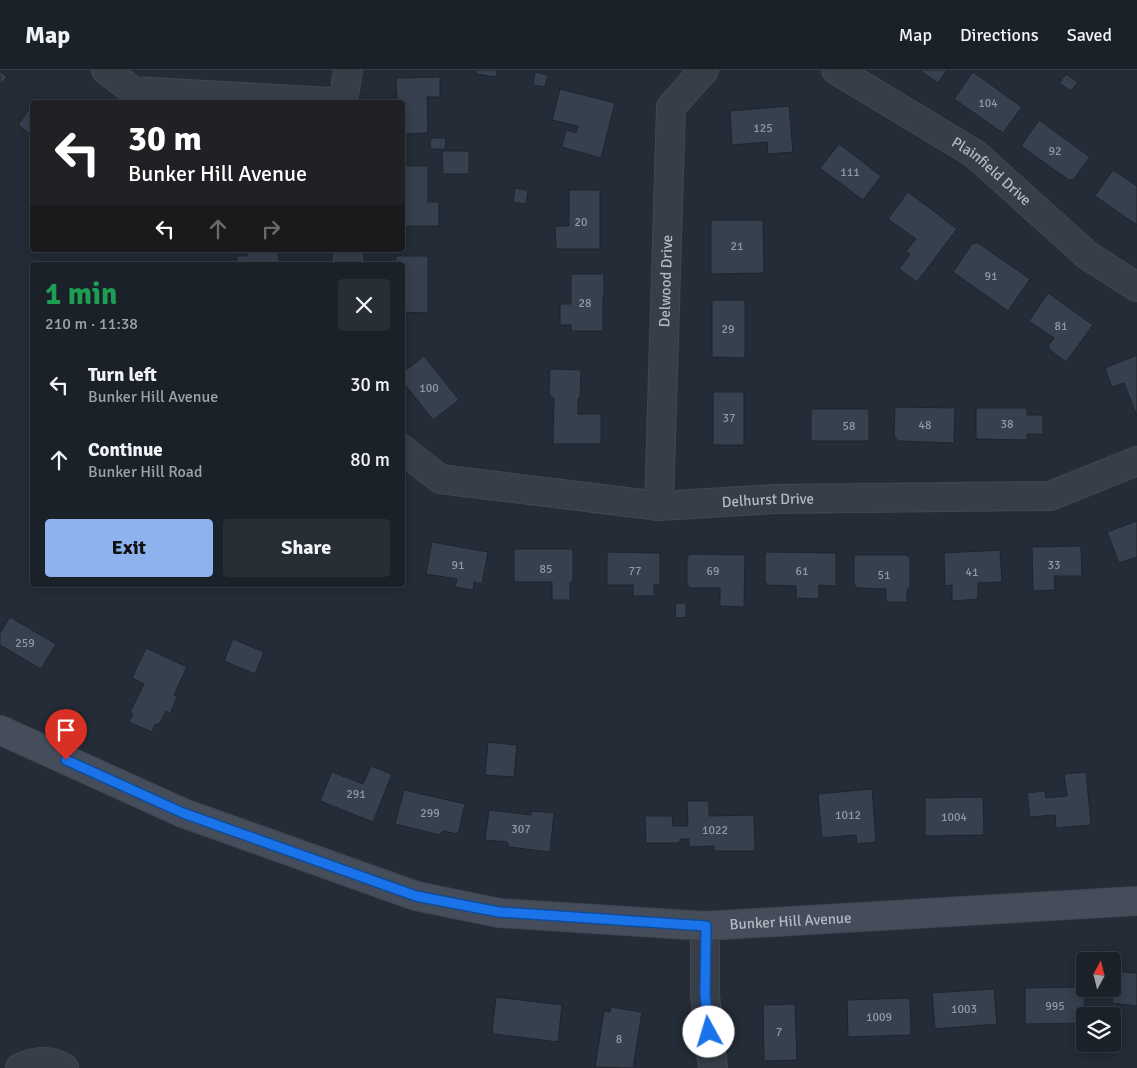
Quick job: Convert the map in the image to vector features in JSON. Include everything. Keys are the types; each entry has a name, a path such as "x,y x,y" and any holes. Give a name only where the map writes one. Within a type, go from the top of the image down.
{"main road":[{"name":"Bunker Hill Avenue","path":"0,730 183,813 416,896 499,912 706,926 1137,901"}],"street":[{"path":"106,70 133,91 294,100"},
{"path":"343,100 348,70"},
{"name":"Delwood Drive","path":"659,506 671,107 704,70"},
{"name":"Plainfield Drive","path":"836,70 975,154 1087,255 1137,287"},
{"name":"Delhurst Drive","path":"405,451 440,479 659,506 774,499 1050,496 1137,461"},
{"path":"706,926 705,995 713,1068"},
{"path":"20,1068 27,1064 44,1062 64,1068"}],"building":[{"path":"476,70 497,70 496,77 476,74"},
{"path":"919,70 947,70 938,83"},
{"path":"0,71 7,77 0,85"},
{"path":"535,72 548,75 545,87 533,85"},
{"path":"973,72 1022,107 1003,133 954,99"},
{"path":"1066,74 1078,82 1071,91 1059,83"},
{"path":"440,77 440,97 427,97 428,133 405,134 405,100 397,100 396,78"},
{"path":"560,89 615,103 601,158 562,147 566,130 576,133 578,126 552,120"},
{"path":"789,106 793,152 768,154 767,142 732,145 730,111"},
{"path":"30,108 30,134 18,125"},
{"path":"1039,120 1090,157 1074,179 1069,180 1021,146"},
{"path":"432,138 446,138 445,149 431,149 430,142"},
{"path":"839,144 881,176 863,200 820,168"},
{"path":"442,151 469,151 469,174 443,174"},
{"path":"405,166 428,166 428,202 439,202 439,226 405,226"},
{"path":"1113,170 1137,186 1137,225 1095,196"},
{"path":"515,188 528,190 526,204 513,202"},
{"path":"569,190 600,190 600,249 556,249 555,226 569,226"},
{"path":"908,192 957,229 917,282 899,269 910,254 906,251 916,239 888,219"},
{"path":"711,220 763,220 764,273 711,274"},
{"path":"978,243 1030,279 1008,311 953,272 972,244"},
{"path":"247,252 278,252 279,262 237,262 237,256 247,256"},
{"path":"396,256 428,256 428,313 405,312 405,262 396,262"},
{"path":"571,274 604,274 603,331 571,331 571,325 560,325 560,304 571,304"},
{"path":"1048,293 1093,325 1066,362 1050,350 1048,346 1054,338 1029,321"},
{"path":"712,300 745,300 745,358 712,357"},
{"path":"1137,355 1137,416 1124,383 1112,387 1105,368"},
{"path":"424,356 459,400 433,420 405,385 405,371"},
{"path":"550,369 581,370 578,414 601,414 601,444 553,444 554,398 549,395"},
{"path":"713,392 744,392 744,445 713,445"},
{"path":"895,407 955,408 954,443 898,441 894,436"},
{"path":"976,408 1027,408 1027,415 1043,415 1043,434 1027,434 1027,440 976,439"},
{"path":"811,409 869,409 869,441 811,441"},
{"path":"1137,521 1137,557 1119,563 1107,532"},
{"path":"432,542 488,552 482,584 474,582 473,590 455,587 457,579 426,574"},
{"path":"1081,546 1082,576 1054,576 1055,590 1033,591 1032,547"},
{"path":"514,549 573,549 573,582 570,582 570,600 552,600 552,582 514,582"},
{"path":"1000,550 1002,582 978,583 978,599 952,601 952,585 945,586 944,553"},
{"path":"607,552 660,553 660,585 654,585 654,596 633,596 633,585 607,585"},
{"path":"765,552 836,553 836,586 819,585 819,599 796,598 796,586 769,585 765,583"},
{"path":"689,554 745,555 744,607 720,606 720,588 690,588 687,584 687,558"},
{"path":"854,555 907,555 910,559 910,588 907,590 907,602 886,602 886,589 857,588 854,584"},
{"path":"676,603 686,603 686,617 675,618"},
{"path":"10,617 56,644 41,669 0,645 0,633"},
{"path":"233,639 264,652 255,674 224,661"},
{"path":"146,648 187,667 174,695 177,697 170,714 166,711 160,723 155,725 152,732 129,722 133,714 130,712 144,684 132,678"},
{"path":"488,742 517,745 514,777 485,775"},
{"path":"371,766 392,774 373,822 320,801 332,772 363,784"},
{"path":"1086,772 1091,825 1056,828 1055,815 1030,817 1027,793 1045,791 1046,798 1067,796 1064,774"},
{"path":"872,789 876,842 857,844 856,835 822,838 818,794"},
{"path":"404,790 465,804 458,834 443,831 440,835 395,824"},
{"path":"983,797 984,835 925,836 925,798"},
{"path":"687,801 709,801 709,816 754,815 755,851 714,851 714,846 689,847 689,839 681,839 679,843 646,843 645,816 672,816 673,826 688,826"},
{"path":"489,810 531,815 531,811 554,813 550,852 509,847 507,842 485,840"},
{"path":"1121,972 1137,973 1137,1006 1112,1003 1112,998 1121,998"},
{"path":"1076,987 1076,998 1084,998 1085,1007 1076,1007 1076,1023 1025,1024 1025,988"},
{"path":"994,989 997,1024 935,1029 932,993"},
{"path":"496,997 562,1005 558,1042 495,1034 492,1032"},
{"path":"910,998 911,1035 848,1037 847,1000"},
{"path":"795,1004 797,1060 764,1061 763,1005"},
{"path":"611,1007 642,1012 633,1068 595,1067 604,1011 610,1012"}],"route":[{"path":"66,760 183,813 416,896 499,912 706,926 705,995 709,1032"}]}
